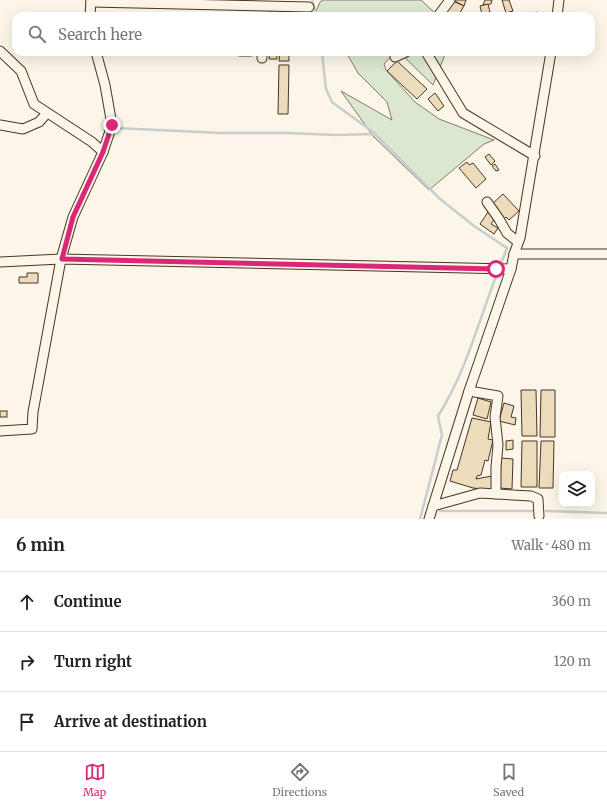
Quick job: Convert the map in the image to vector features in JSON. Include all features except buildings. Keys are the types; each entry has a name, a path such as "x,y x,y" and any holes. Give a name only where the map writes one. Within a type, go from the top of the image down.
{"street":[{"path":"441,12 450,0"},
{"path":"558,12 559,0"},
{"path":"90,12 91,1 310,7"},
{"path":"263,6 263,12"},
{"path":"0,50 21,71 34,104 92,142 103,152"},
{"path":"0,431 32,429 32,412 62,259 73,217 103,152 112,125 105,86 97,56"},
{"path":"428,56 463,113 535,156"},
{"path":"429,519 469,391 503,269 514,254 518,242 535,156 550,56"},
{"path":"0,125 23,129 39,122 47,113"},
{"path":"487,202 507,233 518,242"},
{"path":"514,254 607,254"},
{"path":"0,262 62,259 503,269"},
{"path":"469,391 498,396 495,417 498,445 496,494"},
{"path":"433,506 480,493 531,496 538,499 540,516"}],"green space":[{"path":"323,0 421,0 434,12 316,12 320,2"},
{"path":"348,56 391,56 384,64 386,70 415,102 439,119 494,140 484,144 429,190 373,136 341,91 392,120 387,102 358,73"},
{"path":"403,56 444,56 433,85"}],"waterway":[{"path":"312,0 316,12"},
{"path":"322,56 326,89 332,102 373,132 439,198 474,226 507,248 500,266"},
{"path":"116,128 221,133 335,135 375,134"},
{"path":"420,519 442,435 438,416 457,382 498,271"},
{"path":"440,511 532,511"},
{"path":"546,511 607,513"}],"route":[{"path":"112,125 103,152 73,217 62,259 496,269"}]}
